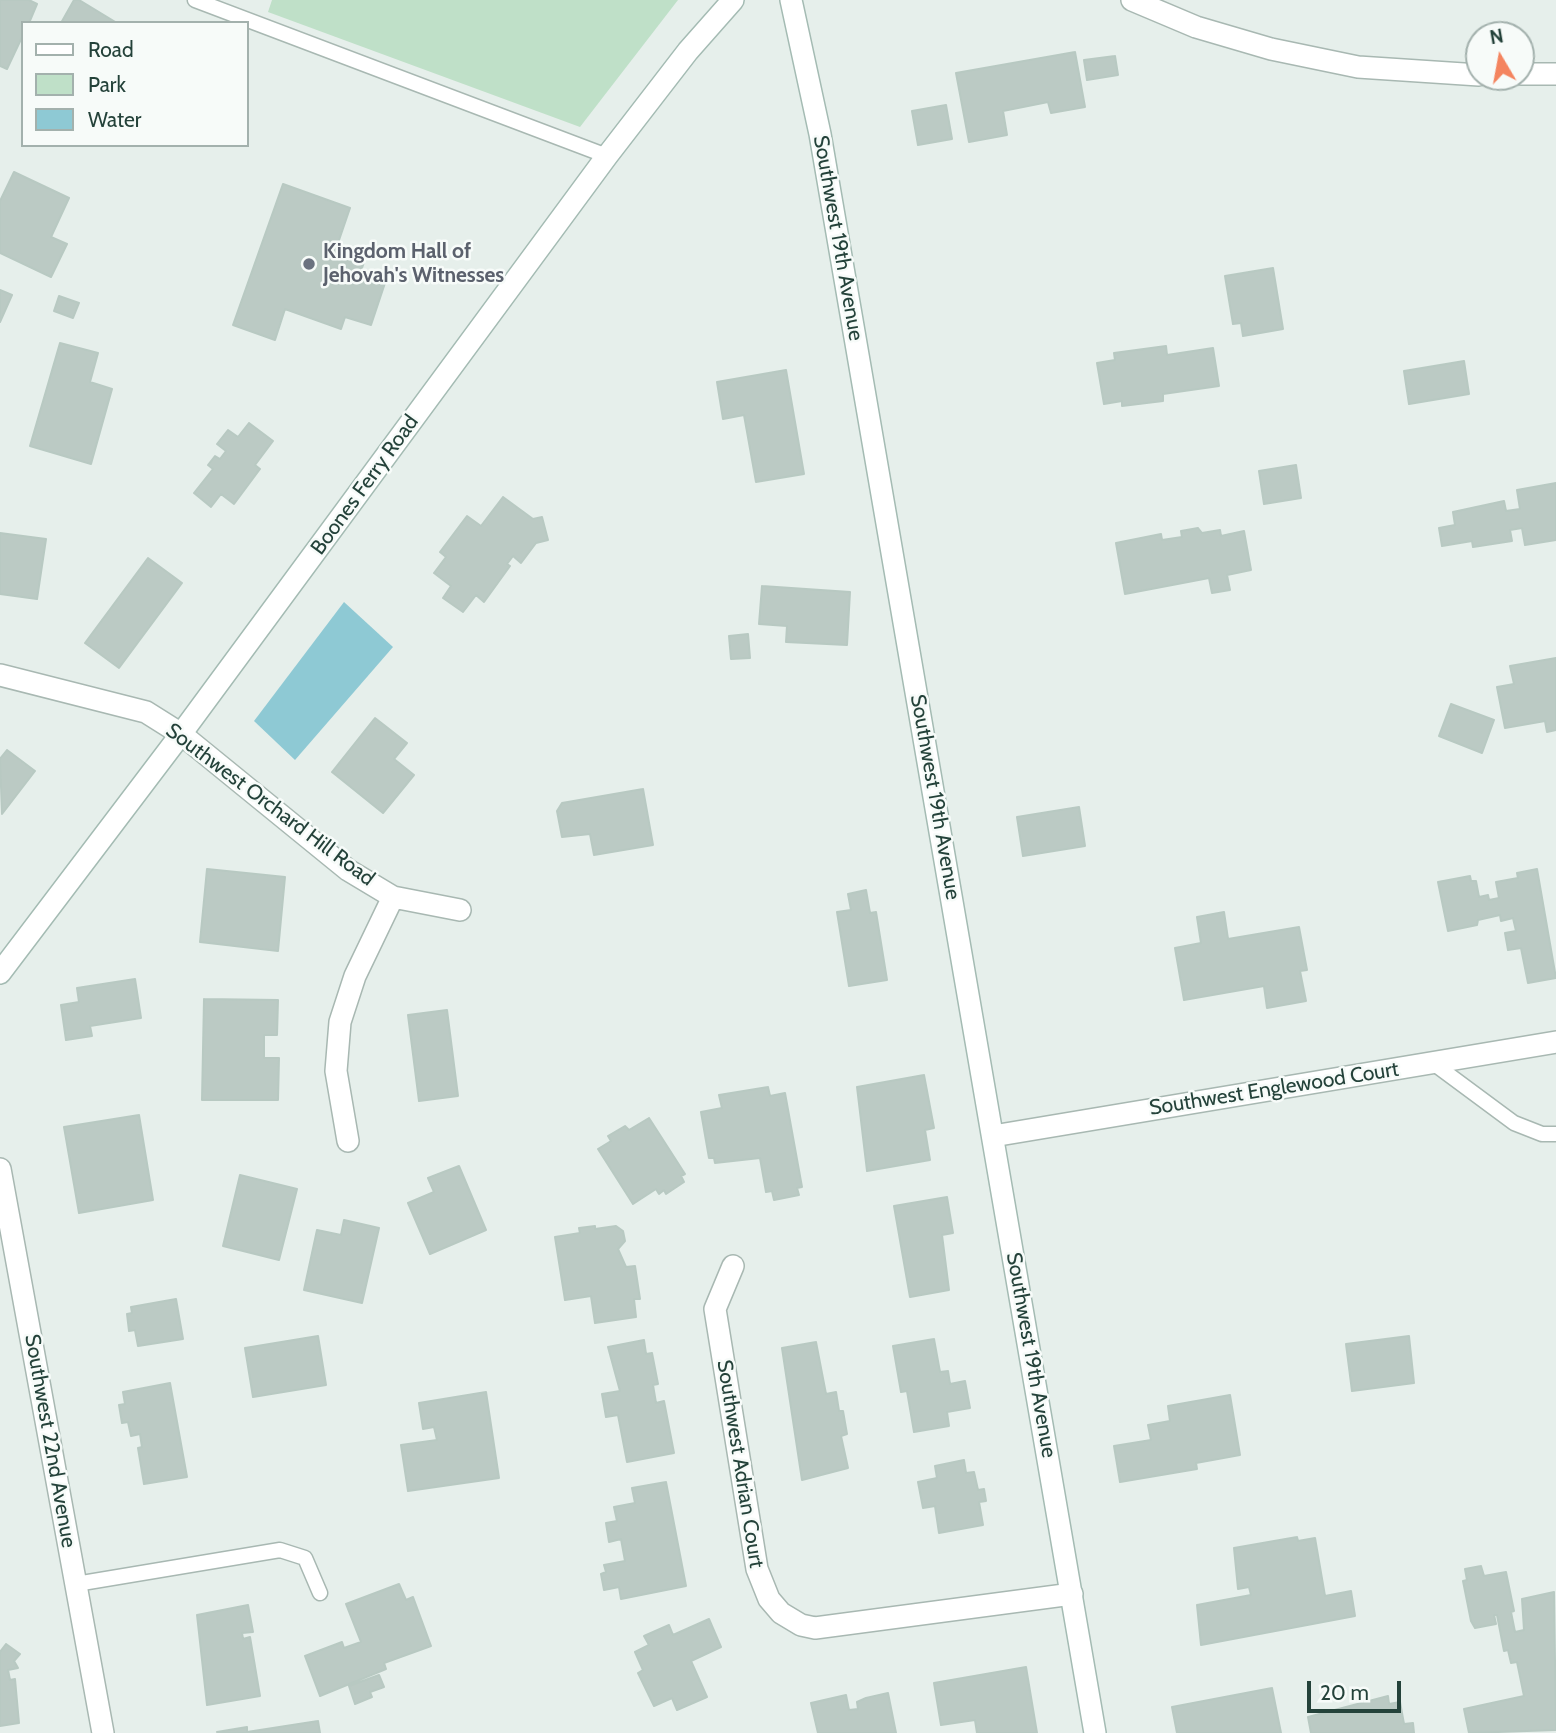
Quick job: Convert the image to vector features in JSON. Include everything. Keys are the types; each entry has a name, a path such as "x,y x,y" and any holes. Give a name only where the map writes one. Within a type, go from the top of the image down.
{"street":[{"name":"Boones Ferry Road","path":"0,973 181,734 607,156 688,51 733,0"},
{"name":"Southwest 19th Avenue","path":"790,0 822,147 1095,1733"},
{"path":"1132,0 1196,26 1271,49 1358,67 1465,74"},
{"path":"1535,74 1556,74"},
{"name":"Southwest Orchard Hill Road","path":"0,675 146,712 181,734 348,870 393,897 460,911"},
{"path":"348,1141 336,1071 340,1022 355,976 393,897"},
{"name":"Southwest Englewood Court","path":"993,1136 1556,1042"},
{"name":"Southwest 22nd Avenue","path":"0,1169 101,1723"},
{"name":"Southwest Adrian Court","path":"733,1266 715,1309 757,1569 761,1585 781,1614 801,1625 814,1628 1072,1594"}],"lane":[{"path":"195,0 607,156"},
{"path":"1433,1063 1514,1123 1542,1134 1556,1134"},
{"path":"76,1584 280,1550 305,1558 320,1593"}],"green space":[{"path":"272,0 678,0 580,127 268,12"}],"water":[{"path":"344,602 393,647 295,760 254,721"}],"building":[{"path":"0,0 29,0 37,4 30,21 21,21 21,39 7,69 0,66"},
{"path":"74,0 79,0 114,21 62,21"},
{"path":"1075,52 1085,107 1051,113 1048,102 1003,111 1007,135 969,142 956,73"},
{"path":"1115,56 1118,75 1087,80 1084,60"},
{"path":"946,105 952,139 918,145 912,111"},
{"path":"14,172 69,198 51,237 67,244 51,277 0,253 0,201"},
{"name":"Kingdom Hall of Jehovah's Witnesses","path":"283,184 350,208 337,246 366,256 361,271 386,280 371,325 345,317 341,329 285,309 275,340 233,325"},
{"path":"1273,268 1283,329 1243,336 1241,323 1233,324 1225,276"},
{"path":"0,290 12,295 0,322"},
{"path":"59,296 79,303 73,318 54,311"},
{"path":"60,343 98,353 90,382 112,389 91,464 30,446"},
{"path":"1166,346 1167,355 1213,348 1219,386 1163,394 1163,401 1122,406 1122,401 1104,404 1097,363 1115,360 1114,353"},
{"path":"1464,361 1469,394 1409,404 1404,371"},
{"path":"786,370 804,474 756,482 744,415 723,419 717,382"},
{"path":"249,423 273,441 255,465 260,469 234,504 221,494 211,507 194,493 213,469 208,465 215,456 220,459 226,451 217,444 228,430 238,437"},
{"path":"1296,465 1301,498 1264,504 1259,471"},
{"path":"1556,483 1556,540 1525,545 1522,528 1510,530 1512,541 1473,547 1472,541 1442,546 1439,528 1455,525 1453,512 1504,501 1506,511 1520,509 1517,490"},
{"path":"503,497 533,519 542,517 548,540 536,543 521,563 513,556 507,564 510,566 484,602 476,595 463,612 443,598 451,586 434,573 446,557 440,552 467,516 481,526"},
{"path":"1198,528 1202,533 1220,530 1221,536 1244,531 1251,570 1227,575 1230,590 1212,593 1209,578 1125,594 1116,543 1161,534 1162,540 1182,537 1181,531"},
{"path":"0,533 46,539 37,599 0,594"},
{"path":"148,558 182,583 119,668 85,643"},
{"path":"762,586 850,592 847,645 786,642 787,626 759,624"},
{"path":"748,634 750,658 731,659 729,636"},
{"path":"1556,658 1556,730 1547,732 1545,721 1505,728 1497,687 1514,684 1510,666"},
{"path":"1451,704 1494,720 1482,753 1439,736"},
{"path":"375,718 407,743 394,759 414,775 383,813 332,772"},
{"path":"7,750 35,771 2,814 0,759"},
{"path":"643,789 653,845 594,855 590,834 562,837 557,811 562,803"},
{"path":"1079,807 1085,846 1023,856 1017,817"},
{"path":"207,869 285,877 278,951 200,942"},
{"path":"1537,869 1556,978 1528,983 1521,948 1508,950 1505,933 1516,931 1513,918 1501,921 1500,915 1478,920 1477,925 1448,931 1438,882 1470,876 1471,881 1476,881 1479,897 1488,895 1489,900 1499,898 1496,882 1518,878 1517,873"},
{"path":"866,890 870,913 876,912 887,980 849,986 837,912 851,910 848,894"},
{"path":"1224,912 1228,939 1299,927 1307,970 1300,971 1306,1001 1267,1008 1264,986 1184,1000 1175,948 1201,943 1197,917"},
{"path":"135,979 141,1018 90,1026 92,1036 66,1040 61,1005 79,1002 77,988"},
{"path":"204,999 278,1000 277,1035 264,1035 264,1058 279,1058 278,1100 202,1100"},
{"path":"447,1010 458,1096 419,1101 408,1015"},
{"path":"924,1075 934,1128 925,1130 930,1160 867,1171 857,1087"},
{"path":"768,1087 770,1096 785,1093 802,1187 797,1188 799,1195 774,1200 772,1191 766,1192 760,1158 715,1163 714,1158 709,1158 701,1112 722,1108 719,1095"},
{"path":"139,1115 153,1200 79,1213 64,1127"},
{"path":"649,1118 685,1174 681,1176 684,1182 666,1194 664,1190 659,1194 656,1189 633,1204 598,1149 611,1141 608,1136 625,1126 629,1130"},
{"path":"459,1166 486,1230 430,1254 408,1203 434,1192 428,1178"},
{"path":"240,1175 297,1189 279,1260 223,1246"},
{"path":"947,1197 953,1233 942,1235 949,1290 910,1297 894,1206"},
{"path":"344,1220 379,1228 362,1303 304,1290 317,1230 341,1235"},
{"path":"595,1226 595,1229 616,1226 623,1231 625,1241 618,1249 626,1267 635,1266 640,1299 634,1299 636,1317 595,1323 591,1296 565,1300 555,1237 580,1233 579,1228"},
{"path":"176,1299 183,1339 138,1346 135,1330 129,1331 127,1314 132,1313 131,1307"},
{"path":"318,1336 326,1385 253,1397 245,1348"},
{"path":"1409,1336 1414,1383 1352,1391 1346,1344"},
{"path":"934,1339 940,1372 948,1371 950,1384 965,1381 970,1408 947,1412 949,1426 914,1432 907,1391 901,1392 893,1346"},
{"path":"644,1340 646,1354 652,1353 658,1384 653,1385 656,1403 664,1401 674,1453 627,1462 618,1415 606,1417 602,1394 620,1391 608,1347"},
{"path":"816,1342 826,1394 836,1392 839,1411 843,1411 847,1434 841,1436 848,1468 802,1480 782,1348"},
{"path":"170,1383 187,1477 144,1484 138,1448 142,1447 140,1434 131,1436 128,1422 122,1423 119,1405 125,1404 123,1392"},
{"path":"486,1392 499,1478 408,1491 401,1445 437,1440 434,1427 423,1429 419,1403"},
{"path":"1230,1395 1240,1455 1196,1463 1197,1469 1120,1482 1114,1446 1151,1440 1148,1425 1170,1421 1168,1406"},
{"path":"964,1460 966,1473 974,1472 978,1490 984,1489 986,1501 979,1502 983,1525 939,1533 935,1506 923,1508 918,1482 937,1478 935,1466"},
{"path":"666,1482 686,1586 621,1599 619,1587 604,1590 601,1574 606,1572 604,1565 625,1561 621,1539 609,1542 606,1523 617,1521 614,1507 635,1503 632,1488"},
{"path":"1297,1537 1298,1541 1315,1538 1325,1596 1351,1591 1355,1616 1201,1645 1197,1605 1251,1595 1249,1587 1238,1589 1234,1548"},
{"path":"1481,1566 1484,1576 1506,1572 1514,1611 1511,1612 1515,1632 1524,1630 1522,1599 1554,1592 1556,1730 1469,1733 1464,1709 1524,1696 1517,1662 1511,1663 1508,1650 1504,1651 1497,1615 1494,1615 1496,1624 1475,1628 1471,1621 1463,1581 1467,1580 1465,1569"},
{"path":"399,1584 406,1600 413,1597 431,1646 384,1663 386,1669 320,1696 305,1656 342,1642 344,1648 361,1642 346,1604"},
{"path":"248,1605 253,1632 242,1633 243,1639 250,1637 260,1696 207,1705 197,1615"},
{"path":"709,1619 721,1647 691,1661 707,1697 677,1710 672,1698 654,1706 638,1673 643,1670 635,1652 649,1645 644,1636 669,1625 673,1635"},
{"path":"6,1644 20,1654 14,1661 18,1668 8,1670 10,1680 15,1679 19,1723 0,1726 0,1652"},
{"path":"1026,1667 1037,1733 977,1733 975,1720 941,1725 934,1683"},
{"path":"379,1675 384,1687 370,1692 372,1697 355,1704 349,1686"},
{"path":"1272,1688 1281,1733 1177,1733 1172,1707"},
{"path":"888,1693 896,1733 818,1733 811,1703 846,1695 849,1710 858,1709 857,1702"},
{"path":"1388,1696 1389,1704 1400,1702 1404,1724 1413,1723 1414,1733 1311,1733 1308,1717"},
{"path":"318,1721 320,1733 217,1732 247,1727 247,1732"}],"place":[{"name":"Kingdom Hall of Jehovah's Witnesses","path":"309,264"}]}
